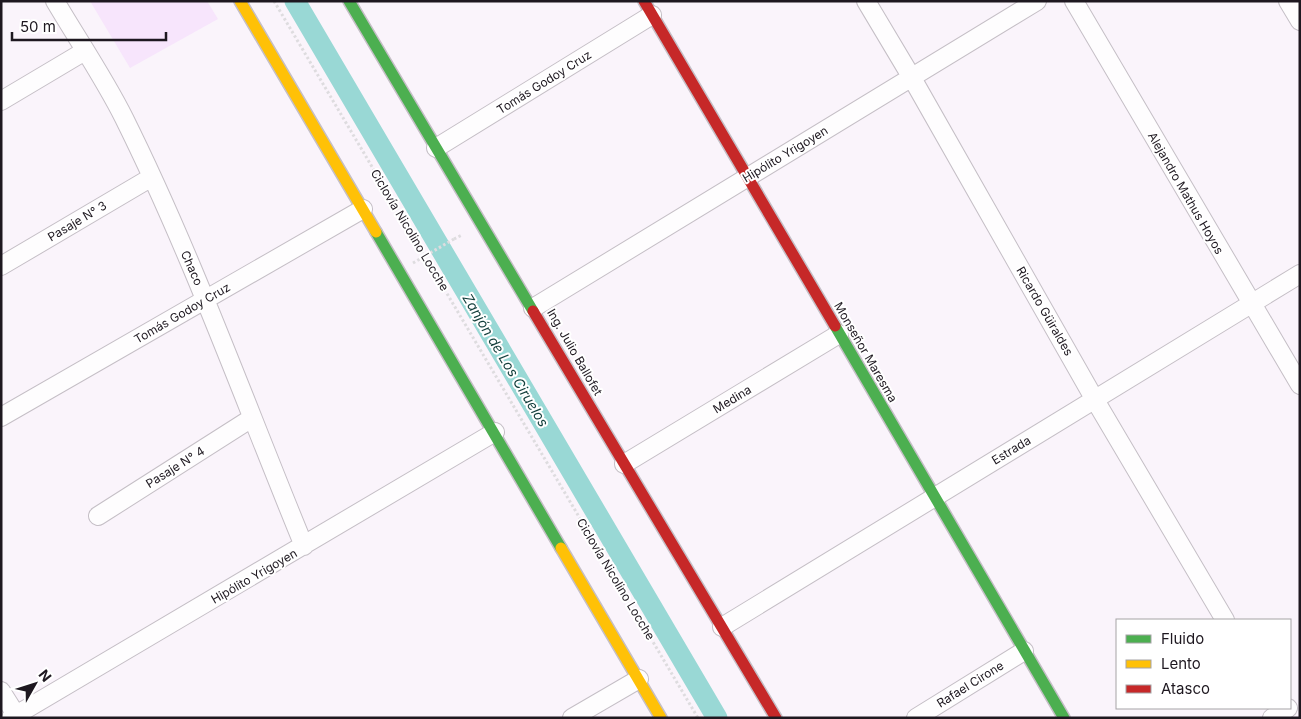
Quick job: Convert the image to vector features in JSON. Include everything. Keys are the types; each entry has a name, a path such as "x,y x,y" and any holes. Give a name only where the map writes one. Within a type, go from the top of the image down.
{"street":[{"name":"Chaco","path":"55,1 124,116 152,177 205,299 304,546"},
{"path":"240,1 495,432 661,718"},
{"name":"Ing. Julio Ballofet","path":"349,1 776,718"},
{"name":"Ricardo Güiraldes","path":"866,1 912,78 1095,400 1224,619"},
{"name":"Hipólito Yrigoyen","path":"533,308 1038,1"},
{"name":"Alejandro Mathus Hoyos","path":"1074,1 1251,305 1300,385"},
{"path":"1288,1 1300,21"},
{"name":"Tomás Godoy Cruz","path":"436,148 648,8"},
{"name":"Monseñor Maresma","path":"648,8 1064,718"},
{"path":"1,101 85,51"},
{"name":"Pasaje N° 3","path":"1,266 152,177"},
{"name":"Tomás Godoy Cruz","path":"1,417 362,209"},
{"name":"Estrada","path":"722,627 1300,274"},
{"name":"Medina","path":"624,464 839,334"},
{"name":"Pasaje N° 4","path":"98,516 252,418"},
{"name":"Hipólito Yrigoyen","path":"15,717 495,432"},
{"name":"Rafael Cirone","path":"916,718 1024,651"},
{"path":"572,718 639,679"},
{"path":"1,692 15,717"}],"path":[{"name":"Ciclovía Nicolino Locche","path":"274,1 698,718"},
{"path":"413,263 454,239"}],"shaded area":[{"path":"90,1 207,1 218,19 130,68"}],"waterway":[{"name":"Zanjón de Los Ciruelos","path":"295,1 717,718"}],"traffic: fast":[{"path":"349,1 533,311"},
{"path":"376,232 561,548"},
{"path":"835,326 1064,718"}],"traffic: slow":[{"path":"240,1 376,232"},
{"path":"561,548 661,718"}],"traffic: jam":[{"path":"644,1 835,326"},
{"path":"533,311 776,718"}]}
